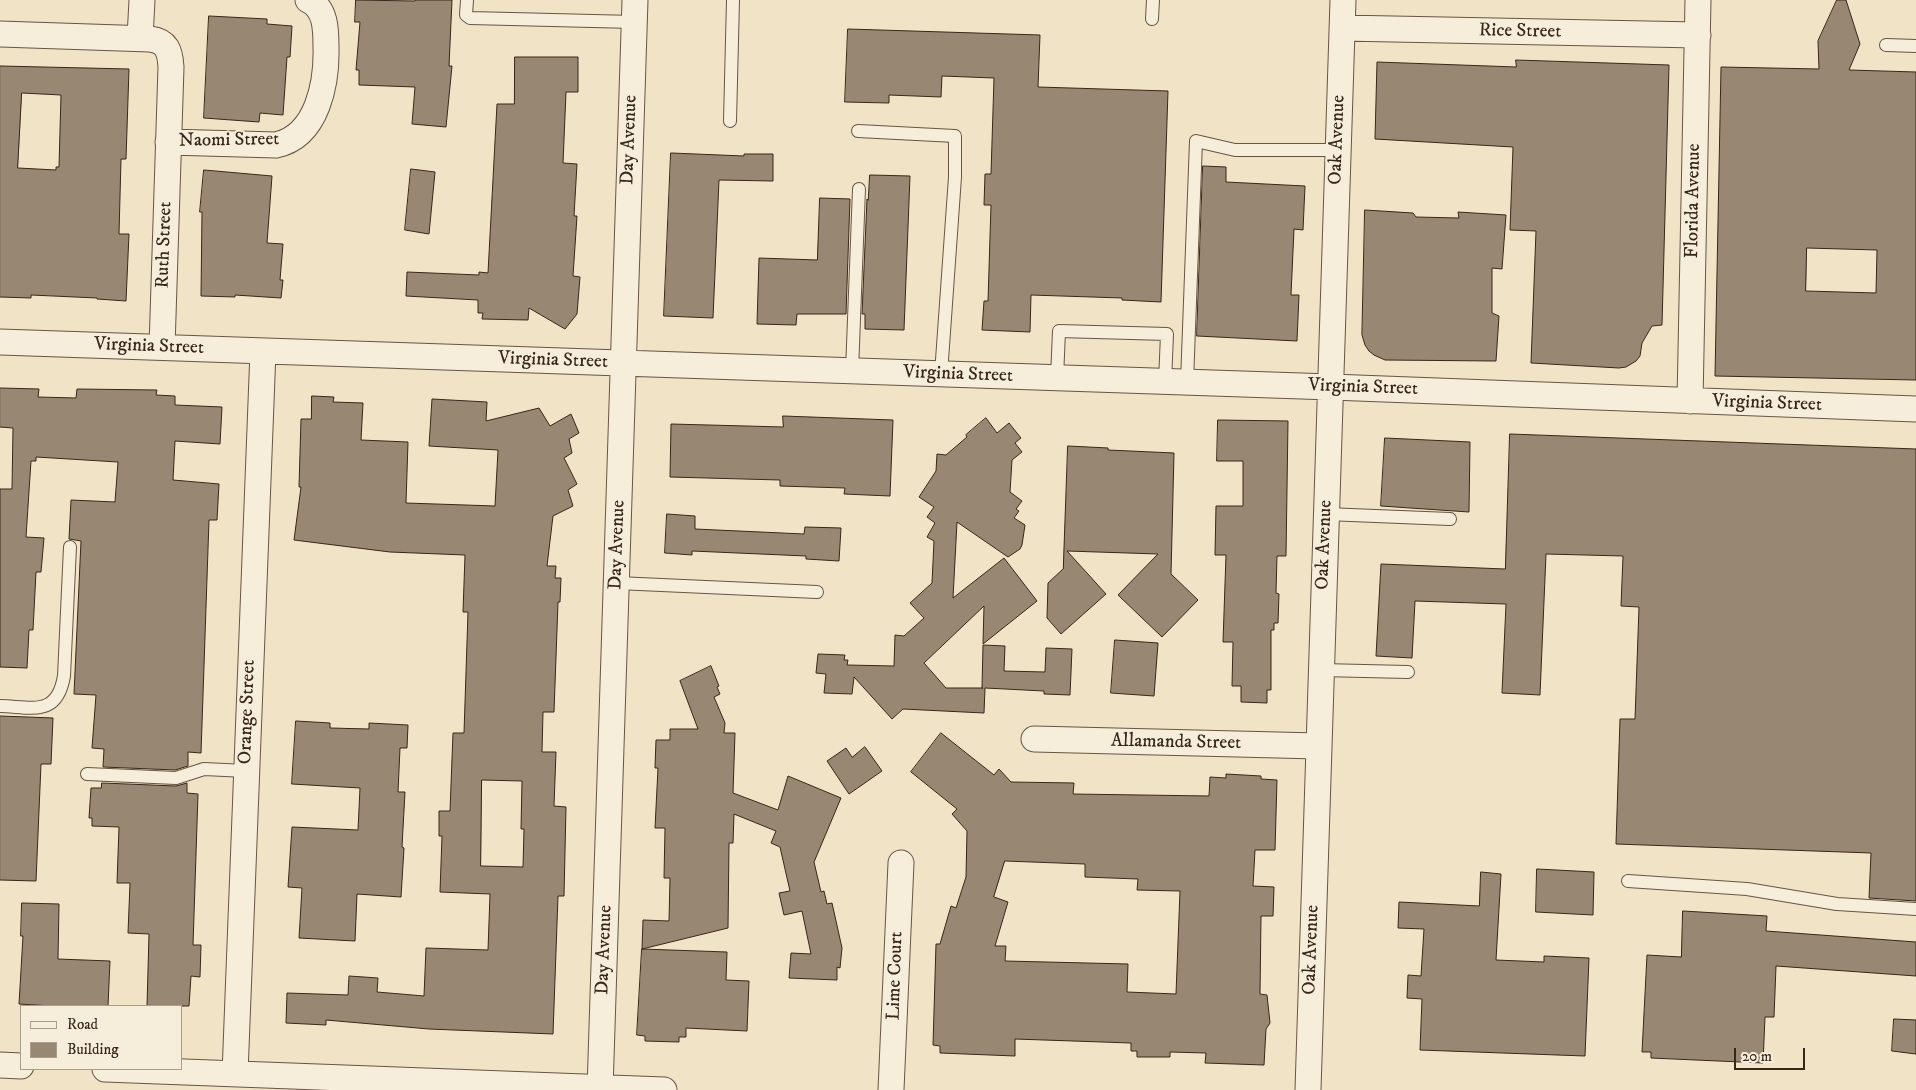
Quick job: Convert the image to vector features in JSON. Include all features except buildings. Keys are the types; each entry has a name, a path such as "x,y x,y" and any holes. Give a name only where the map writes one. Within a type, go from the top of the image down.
{"street":[{"path":"140,38 142,0"},
{"name":"Oak Avenue","path":"1308,1090 1343,0"},
{"name":"Florida Avenue","path":"1690,401 1698,0"},
{"name":"Naomi Street","path":"0,34 140,38 161,41 169,52 168,142 276,145 285,143 299,133 317,104 324,84 325,23 313,4"},
{"name":"Day Avenue","path":"600,1089 634,11"},
{"name":"Rice Street","path":"1342,28 1698,35"},
{"name":"Ruth Street","path":"162,347 168,142"},
{"name":"Virginia Street","path":"0,342 1331,387 1916,409"},
{"name":"Orange Street","path":"235,1074 263,351"},
{"name":"Allamanda Street","path":"1034,739 1318,746"},
{"name":"Lime Court","path":"891,1090 901,863"},
{"path":"0,1065 20,1066"},
{"path":"131,1070 664,1090"}],"lane":[{"path":"467,0 466,15 470,18 634,11"},
{"path":"730,121 733,0"},
{"path":"1152,19 1154,0"},
{"path":"1886,45 1916,46"},
{"path":"858,131 955,136 955,177 941,374"},
{"path":"1176,382 1196,141 1235,150 1338,150"},
{"path":"852,371 859,188"},
{"path":"1057,378 1059,331 1167,334 1176,382"},
{"path":"1326,514 1450,520"},
{"path":"0,706 48,706 56,700 62,690 70,547"},
{"path":"617,583 817,592"},
{"path":"1321,670 1408,672"},
{"path":"87,774 176,778 204,769 246,771"},
{"path":"1628,880 1747,889 1837,904 1916,909"}]}
